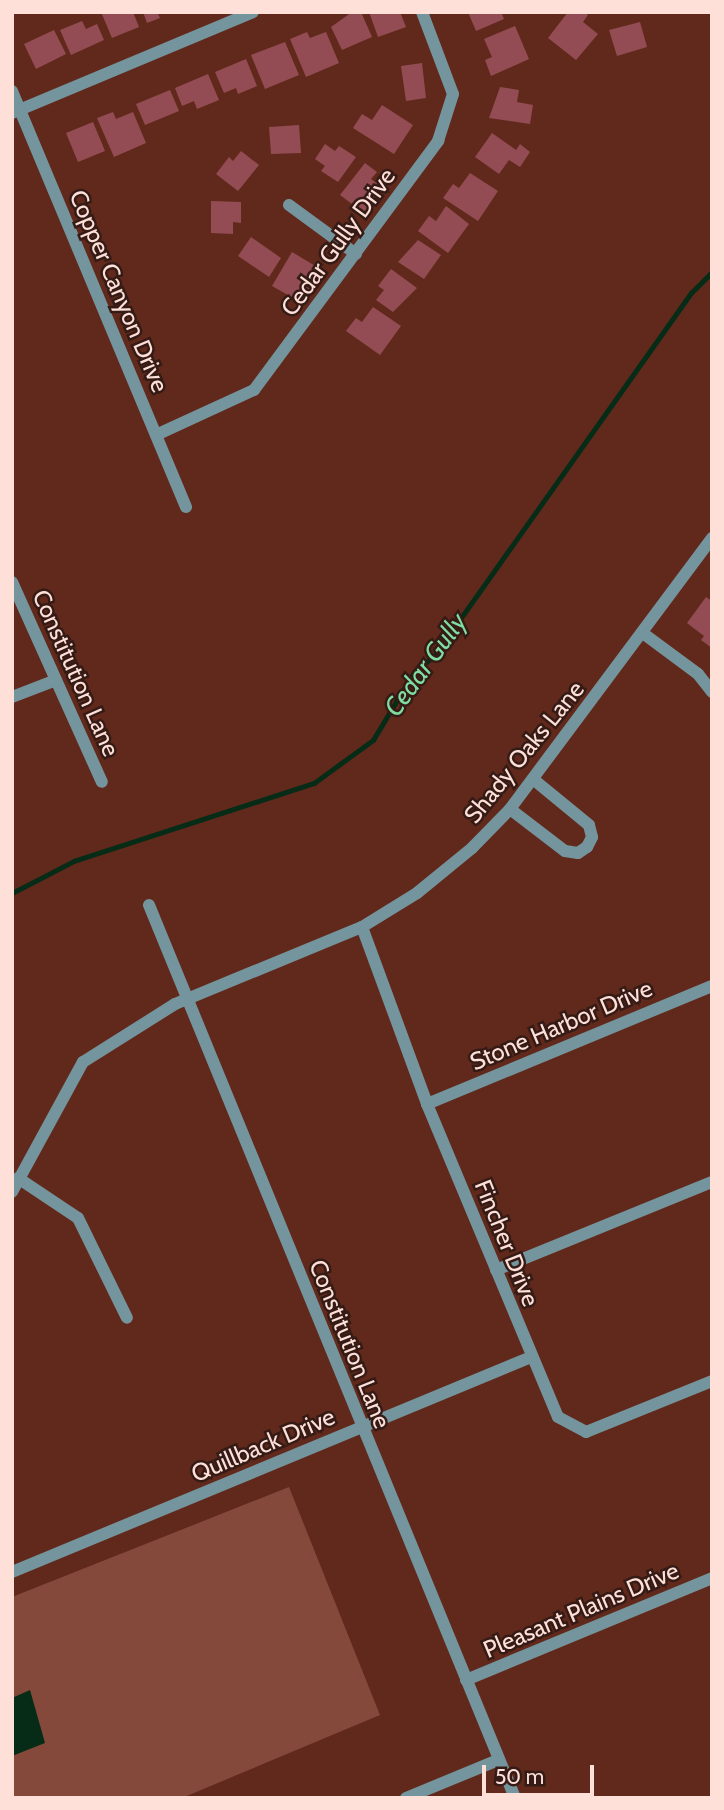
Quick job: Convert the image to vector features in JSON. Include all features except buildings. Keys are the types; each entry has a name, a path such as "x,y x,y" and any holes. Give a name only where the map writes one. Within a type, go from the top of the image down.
{"street":[{"path":"16,112 253,12"},
{"name":"Cedar Gully Drive","path":"156,435 254,390 438,141 453,94 422,12"},
{"name":"Copper Canyon Drive","path":"12,91 16,112 186,507"},
{"path":"289,205 356,254"},
{"name":"Shady Oaks Lane","path":"12,1192 83,1062 189,998 362,927 417,893 472,848 510,809 644,634 712,538"},
{"name":"Constitution Lane","path":"12,582 102,782"},
{"path":"644,634 698,674 712,692"},
{"path":"12,697 56,680"},
{"path":"510,809 565,851 578,853 587,846 589,825 533,779"},
{"name":"Constitution Lane","path":"149,905 514,1798"},
{"name":"Fincher Drive","path":"362,927 427,1104 558,1417 586,1432 712,1381"},
{"name":"Stone Harbor Drive","path":"427,1104 712,986"},
{"path":"18,1178 78,1218 127,1318"},
{"path":"496,1270 712,1182"},
{"name":"Quillback Drive","path":"12,1572 531,1357"},
{"name":"Pleasant Plains Drive","path":"466,1680 712,1578"},
{"path":"406,1798 498,1760"}],"shaded area":[{"path":"289,1487 380,1715 182,1798 12,1798 12,1597"},
{"path":"30,1690 45,1743 12,1756 12,1698"}],"waterway":[{"name":"Cedar Gully","path":"12,893 74,861 314,783 373,740 414,672 434,656 691,293 712,272"}]}
